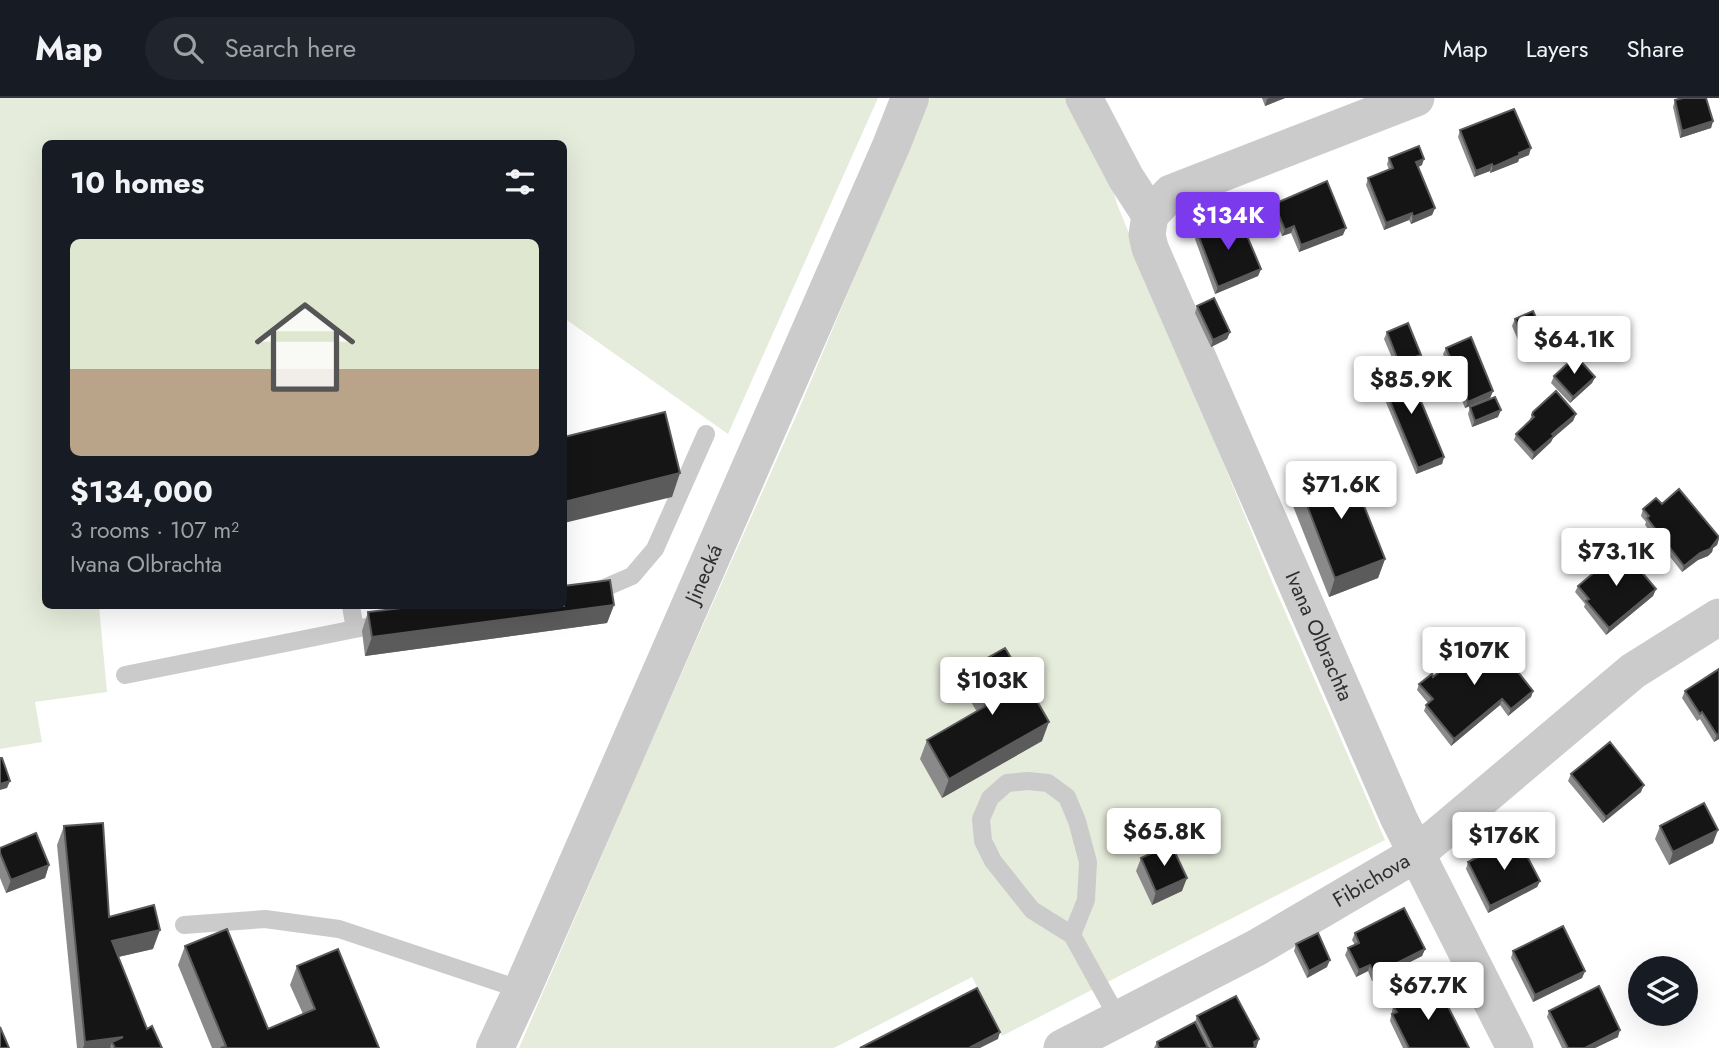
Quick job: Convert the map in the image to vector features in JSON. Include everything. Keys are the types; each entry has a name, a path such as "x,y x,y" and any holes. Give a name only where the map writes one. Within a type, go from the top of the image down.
{"street":[{"name":"Jinecká","path":"495,1048 910,98"},
{"path":"1084,98 1126,178 1150,215 1171,193 1416,98"},
{"name":"Ivana Olbrachta","path":"1150,215 1147,235 1150,248 1399,819 1514,1048"},
{"name":"Fibichova","path":"1062,1048 1255,948 1416,854 1633,671 1719,617"}],"lane":[{"path":"567,596 597,591 632,576 655,548 706,434"},
{"path":"352,609 355,629"},
{"path":"125,675 382,624"},
{"path":"1072,936 1086,900 1088,862 1077,821 1067,797 1048,783 1007,783 990,798 981,819 984,841 993,861 1032,910 1072,936 1119,1020"},
{"path":"184,925 265,919 339,929 522,990"}],"green space":[{"path":"0,98 878,98 728,434 567,320 567,140 42,140 42,609 99,609 107,692 35,702 42,742 0,749"},
{"path":"930,98 1074,98 1106,162 1117,204 1273,584 1385,840 1002,1036 972,977 834,1048 519,1048 796,416"}],"building":[{"path":"1706,98 1713,121 1682,131 1675,100"},
{"path":"1514,109 1531,148 1493,167 1492,164 1476,171 1460,130"},
{"path":"1419,146 1424,159 1416,162 1435,208 1413,217 1412,213 1386,223 1368,178 1393,168 1389,158"},
{"path":"1327,181 1346,228 1301,245 1294,226 1285,230 1274,204"},
{"path":"1233,217 1237,226 1242,224 1261,269 1218,287 1197,232"},
{"path":"1214,298 1230,332 1213,340 1197,306"},
{"path":"1533,311 1545,338 1527,347 1515,319"},
{"path":"1408,323 1421,355 1399,363 1387,332"},
{"path":"1471,337 1493,391 1468,402 1446,348"},
{"path":"1576,356 1595,377 1573,397 1554,376"},
{"path":"1405,363 1444,457 1418,468 1379,375"},
{"path":"1556,391 1576,414 1534,453 1516,434 1534,417 1533,412"},
{"path":"1495,397 1501,410 1475,421 1470,407"},
{"path":"665,412 680,473 567,501 567,436"},
{"path":"1347,463 1385,559 1335,578 1298,482"},
{"path":"1679,489 1719,537 1710,549 1700,553 1684,566 1643,509 1656,498 1662,504"},
{"path":"1622,549 1656,589 1609,628 1586,601 1589,599 1578,586"},
{"path":"610,580 614,605 372,637 368,612 393,609 567,609 567,586"},
{"path":"1484,635 1494,642 1533,691 1511,709 1502,699 1454,739 1426,705 1433,699 1419,684 1451,663 1454,666 1464,658 1460,653"},
{"path":"1005,648 1021,674 1040,668 1042,678 1029,687 1049,722 949,779 927,740 1005,695 1001,689 987,698 971,671"},
{"path":"1719,669 1719,734 1717,735 1685,691"},
{"path":"1610,742 1644,785 1606,817 1571,774"},
{"path":"0,758 10,781 0,784"},
{"path":"1704,803 1718,830 1673,852 1660,826"},
{"path":"103,823 109,917 154,905 160,930 112,941 147,1029 152,1026 162,1048 115,1048 112,1042 123,1037 85,1042 64,826"},
{"path":"36,833 49,865 11,880 0,848"},
{"path":"1517,837 1540,881 1490,906 1468,862"},
{"path":"1171,844 1187,878 1156,892 1141,858"},
{"path":"1404,908 1425,949 1375,974 1370,965 1359,970 1348,948 1359,943 1355,933"},
{"path":"1563,926 1585,971 1535,995 1513,951"},
{"path":"227,929 268,1029 315,1009 297,966 338,949 379,1048 221,1048 226,1046 185,946"},
{"path":"1318,933 1330,960 1309,971 1296,944"},
{"path":"1437,985 1469,1048 1409,1048 1392,1014 1397,1012 1393,1006"},
{"path":"1599,986 1620,1030 1585,1048 1568,1048 1549,1011"},
{"path":"977,988 1000,1032 969,1048 860,1048"},
{"path":"1236,996 1259,1039 1254,1042 1253,1048 1213,1048 1197,1016"},
{"path":"1195,1022 1208,1048 1159,1048 1157,1042"},
{"path":"0,1027 9,1048 0,1048"}]}
